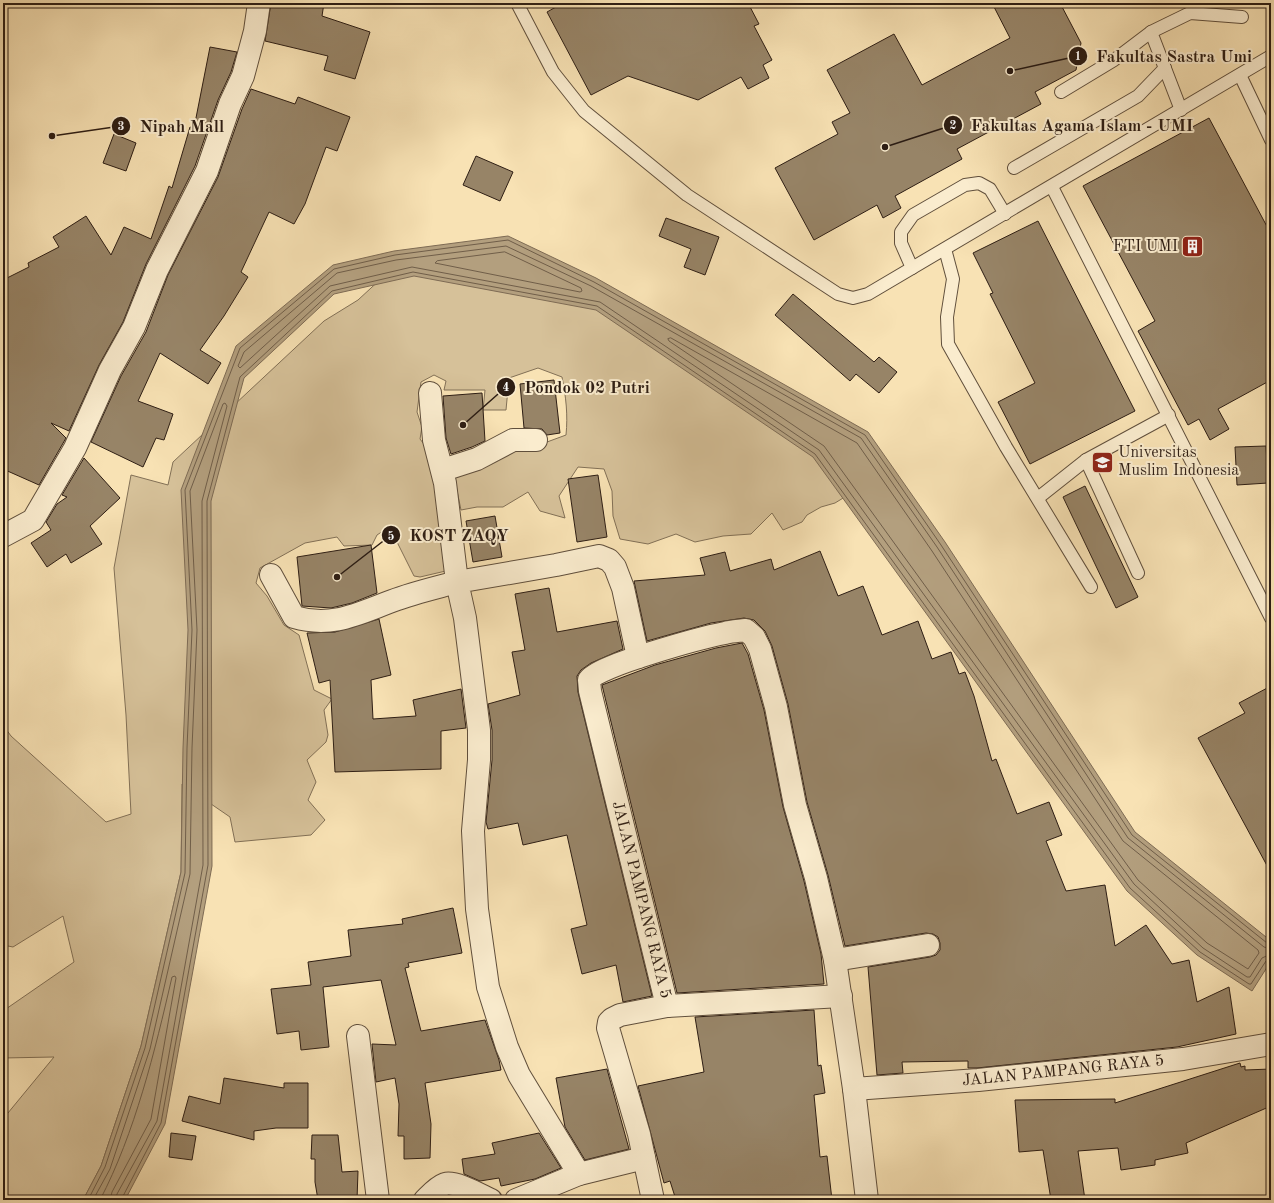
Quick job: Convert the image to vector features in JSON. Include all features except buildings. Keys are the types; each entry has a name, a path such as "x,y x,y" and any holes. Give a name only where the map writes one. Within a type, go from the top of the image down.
{"street":[{"path":"3,536 33,520 76,448 110,370 134,327 158,270 207,171 230,104 243,76 255,31 259,3"},
{"path":"430,393 434,440 443,470 457,582 466,618 479,730 479,760 473,831 477,909 488,987 507,1047 518,1075 579,1174"},
{"path":"443,470 464,464 514,440 536,440"},
{"path":"271,574 294,617 307,621 324,622 362,613 392,600 457,582 599,556 609,560 614,567 622,588 638,657"},
{"name":"JALAN PAMPANG RAYA 5","path":"653,1200 639,1134 608,1028 609,1022 620,1015 667,1006 589,680 595,673 638,657 726,632 746,630 754,637 760,649 776,707 795,805 816,878 835,960 854,1089 867,1200"},
{"path":"835,960 928,945"},
{"path":"667,1006 841,996"},
{"path":"358,1036 378,1200"},
{"name":"JALAN PAMPANG RAYA 5","path":"854,1089 978,1080 1184,1059 1271,1044"},
{"path":"516,1200 579,1174 644,1158"},
{"path":"425,1200 437,1189 448,1184 459,1185 491,1200"}],"lane":[{"path":"517,3 553,72 584,111 687,194 838,294 854,298 868,294 1052,187 1271,56"},
{"path":"1061,92 1114,60 1151,32 1190,14 1242,17"},
{"path":"1151,32 1181,110"},
{"path":"1014,168 1138,96 1165,68"},
{"path":"1240,75 1271,140"},
{"path":"912,268 901,243 901,232 913,215 965,185 979,183 990,189 1005,214"},
{"path":"1052,187 1271,618"},
{"path":"945,249 953,279 947,317 948,344 1006,447 1091,587"},
{"path":"1038,498 1086,460 1169,415"},
{"path":"1086,460 1138,573"}],"shaded area":[{"path":"397,264 570,289 871,481 835,503 821,507 807,515 802,522 783,530 772,513 751,534 723,536 695,542 676,534 648,544 620,539 613,516 612,491 604,469 578,467 559,496 565,518 540,511 528,492 503,507 477,507 461,510 454,476 510,450 537,450 547,442 566,435 567,420 565,392 562,377 538,368 509,378 506,410 483,410 485,390 444,390 446,381 434,375 421,382 417,412 422,427 420,439 430,452 450,570 420,577 414,576 393,534 386,529 377,535 372,545 344,546 337,537 305,543 260,568 256,583 267,596 284,625 299,635 314,690 332,699 324,710 328,735 326,742 307,760 316,782 308,800 325,820 311,835 235,842 230,817 182,784 181,872 141,1046 101,1166 83,1200 3,1200 3,1119 54,1057 3,1058 3,1011 74,962 63,916 13,947 3,945 3,725 11,736 106,822 131,814 126,715 114,568 131,475 168,485 173,462 324,321 358,300"}],"water":[{"path":"508,236 596,278 868,432 945,542 1135,832 1271,941 1271,961 1252,991 1197,955 1127,891 813,457 596,310 414,276 334,294 244,378 211,501 212,866 165,1124 125,1200 83,1200 101,1166 141,1046 181,872 183,748 188,630 181,490 236,346 333,265 394,251"}],"place":[{"name":"Fakultas Sastra Umi","path":"1010,71"},
{"name":"Nipah Mall","path":"52,136"},
{"name":"Fakultas Agama Islam - UMI","path":"885,147"},
{"name":"FTI UMI","path":"1193,247"},
{"name":"Pondok 02 Putri","path":"463,425"},
{"name":"Universitas Muslim Indonesia","path":"1102,462"},
{"name":"KOST ZAQY","path":"337,577"}]}
